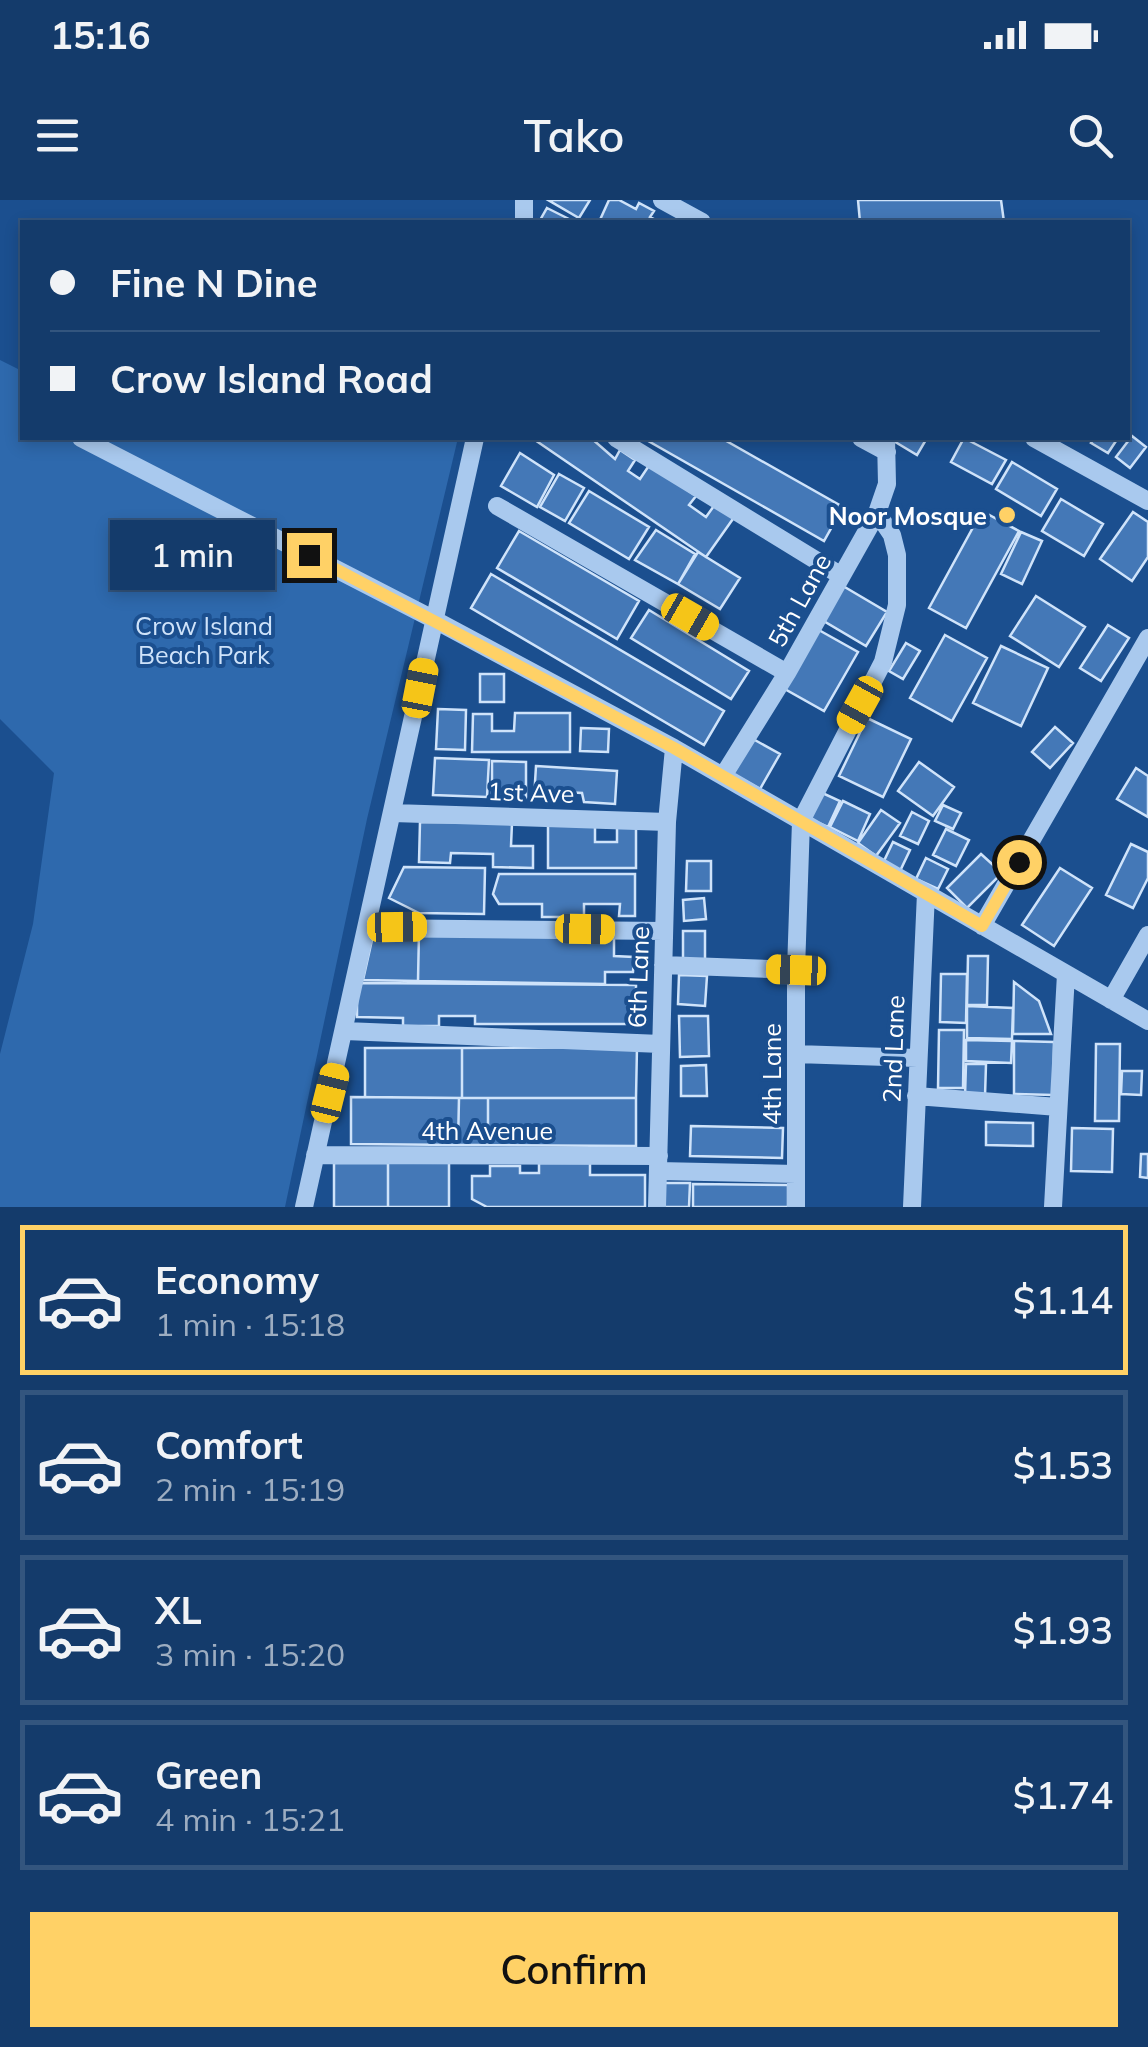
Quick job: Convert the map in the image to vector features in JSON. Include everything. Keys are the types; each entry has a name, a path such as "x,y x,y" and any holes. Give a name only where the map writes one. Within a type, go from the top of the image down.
{"street":[{"path":"662,200 698,220"},
{"path":"85,440 674,748 1148,1021"},
{"path":"304,1207 475,440"},
{"path":"619,440 840,575"},
{"path":"1038,440 1148,500"},
{"name":"5th Lane","path":"723,776 877,513 887,484 887,445"},
{"path":"497,506 786,673"},
{"path":"801,821 882,662 897,605 897,555 892,536 877,513"},
{"path":"982,926 1148,638"},
{"name":"6th Lane","path":"656,1207 667,822 674,748"},
{"name":"1st Ave","path":"393,813 667,822"},
{"name":"4th Lane","path":"796,1207 796,970 801,821"},
{"name":"2nd Lane","path":"912,1207 926,893"},
{"path":"366,928 664,930"},
{"path":"1111,1000 1148,934"},
{"path":"664,965 796,970"},
{"path":"1053,1207 1066,974"},
{"path":"345,1032 661,1044"},
{"path":"796,1054 917,1058"},
{"path":"916,1096 1058,1107"},
{"name":"4th Avenue","path":"315,1155 658,1164 796,1174"}],"green space":[{"name":"Crow Island Beach Park","path":"0,360 20,370 20,440 458,440 367,819 285,1207 0,1207 0,1054 33,924 54,773 0,719"}],"building":[{"path":"548,200 590,200 579,218"},
{"path":"609,200 619,200 636,209 639,203 654,211 650,217 656,220 600,220"},
{"path":"858,200 1001,200 1004,220 860,220"},
{"path":"547,208 571,220 540,220"},
{"path":"1132,436 1146,447 1130,468 1116,457"},
{"path":"535,440 593,440 615,459 620,450 635,460 628,471 640,479 650,464 696,496 689,505 706,517 716,503 735,516 706,557"},
{"path":"647,440 725,440 843,507 824,541"},
{"path":"892,440 926,440 917,455"},
{"path":"963,440 1006,460 992,484 951,462"},
{"path":"1093,440 1117,440 1108,453 1091,443"},
{"path":"520,453 554,475 537,507 501,486"},
{"path":"1012,462 1057,489 1041,516 996,489"},
{"path":"559,474 584,488 565,521 540,507"},
{"path":"589,491 649,527 629,559 569,523"},
{"path":"1061,499 1103,524 1084,556 1042,531"},
{"path":"982,511 1019,531 966,628 929,608"},
{"path":"1133,512 1148,522 1148,557 1132,581 1100,559"},
{"path":"656,530 695,554 678,584 635,560"},
{"path":"519,531 639,601 617,639 497,568"},
{"path":"1021,532 1042,541 1022,584 1001,574"},
{"path":"698,552 740,578 720,609 678,584"},
{"path":"491,574 724,711 704,745 471,608"},
{"path":"843,586 887,612 866,646 822,620"},
{"path":"1036,596 1085,627 1059,667 1010,636"},
{"path":"649,610 749,671 731,699 631,638"},
{"path":"1108,625 1129,638 1101,681 1080,668"},
{"path":"817,629 858,652 824,711 783,688"},
{"path":"945,635 987,658 952,721 910,698"},
{"path":"906,643 920,651 903,679 889,671"},
{"path":"1001,646 1048,668 1021,726 973,703"},
{"path":"480,674 504,674 504,702 480,702"},
{"path":"438,709 466,710 465,750 436,749"},
{"path":"515,713 570,713 570,752 472,752 473,714 492,714 492,731 514,731"},
{"path":"867,718 911,739 883,797 839,776"},
{"path":"1055,727 1073,743 1050,768 1032,752"},
{"path":"581,728 609,729 608,752 580,751"},
{"path":"753,739 780,754 760,789 733,774"},
{"path":"435,758 489,760 487,797 433,795"},
{"path":"492,761 526,762 526,798 492,798"},
{"path":"919,762 954,787 933,816 898,791"},
{"path":"536,766 617,771 615,804 584,802 582,793 547,791 546,800 534,799"},
{"path":"1136,768 1148,776 1148,817 1117,799"},
{"path":"818,791 840,801 828,827 805,817"},
{"path":"843,801 870,814 858,841 830,827"},
{"path":"943,805 961,813 953,829 935,821"},
{"path":"881,810 900,823 876,856 858,843"},
{"path":"912,812 929,821 918,844 900,836"},
{"path":"420,822 512,823 511,846 533,846 533,868 493,867 493,854 451,853 450,863 419,862"},
{"path":"548,824 595,824 595,842 617,842 617,825 636,826 636,868 548,868"},
{"path":"946,829 969,840 956,866 933,855"},
{"path":"893,842 910,850 900,871 883,863"},
{"path":"1131,844 1148,852 1148,878 1133,908 1106,895"},
{"path":"981,854 1002,873 967,908 947,888"},
{"path":"926,858 948,869 938,889 916,879"},
{"path":"687,861 711,861 711,891 686,891"},
{"path":"404,867 485,868 484,914 419,913 389,898"},
{"path":"1060,868 1092,888 1054,946 1022,925"},
{"path":"499,874 635,874 635,916 619,916 620,904 584,904 584,917 542,917 542,904 499,904 493,894"},
{"path":"704,898 706,919 684,921 683,900"},
{"path":"374,931 419,932 418,981 363,980"},
{"path":"683,931 705,931 705,962 683,962"},
{"path":"419,932 614,935 614,956 634,957 633,972 605,972 605,984 418,981"},
{"path":"968,956 988,956 987,1005 967,1005"},
{"path":"941,974 967,974 966,1023 940,1022"},
{"path":"679,975 707,976 705,1006 678,1004"},
{"path":"1014,982 1039,1001 1051,1034 1013,1034"},
{"path":"357,983 636,985 636,1024 475,1024 475,1016 439,1016 439,1026 403,1026 403,1018 357,1017"},
{"path":"967,1006 1013,1008 1012,1039 967,1038"},
{"path":"679,1016 708,1016 709,1056 680,1057"},
{"path":"939,1030 964,1030 963,1088 938,1088"},
{"path":"966,1040 1012,1041 1011,1063 966,1061"},
{"path":"1014,1041 1054,1042 1053,1095 1014,1094"},
{"path":"1096,1044 1120,1044 1119,1121 1095,1121"},
{"path":"637,1047 636,1098 462,1098 462,1048"},
{"path":"365,1048 462,1048 462,1098 365,1097"},
{"path":"966,1064 986,1064 985,1096 965,1096"},
{"path":"706,1065 707,1096 681,1096 681,1066"},
{"path":"1122,1071 1142,1071 1141,1095 1121,1094"},
{"path":"351,1097 459,1098 458,1145 351,1144"},
{"path":"459,1098 488,1098 488,1145 458,1145"},
{"path":"488,1098 636,1098 636,1146 488,1145"},
{"path":"986,1122 1033,1123 1033,1146 986,1145"},
{"path":"691,1126 783,1128 782,1158 690,1156"},
{"path":"1072,1128 1113,1129 1112,1172 1071,1171"},
{"path":"1141,1154 1148,1154 1148,1178 1140,1177"},
{"path":"388,1160 449,1160 449,1207 388,1207"},
{"path":"334,1163 388,1163 388,1207 334,1207"},
{"path":"539,1163 590,1163 590,1175 645,1175 645,1207 487,1207 472,1199 472,1176 490,1176 490,1166 520,1166 520,1173 539,1173"},
{"path":"660,1183 690,1183 689,1207 660,1207"},
{"path":"693,1184 788,1185 788,1207 693,1207"}],"place":[{"name":"Noor Mosque","path":"1007,515"}],"route":[{"path":"309,555 674,748 982,926 1019,862"}]}
